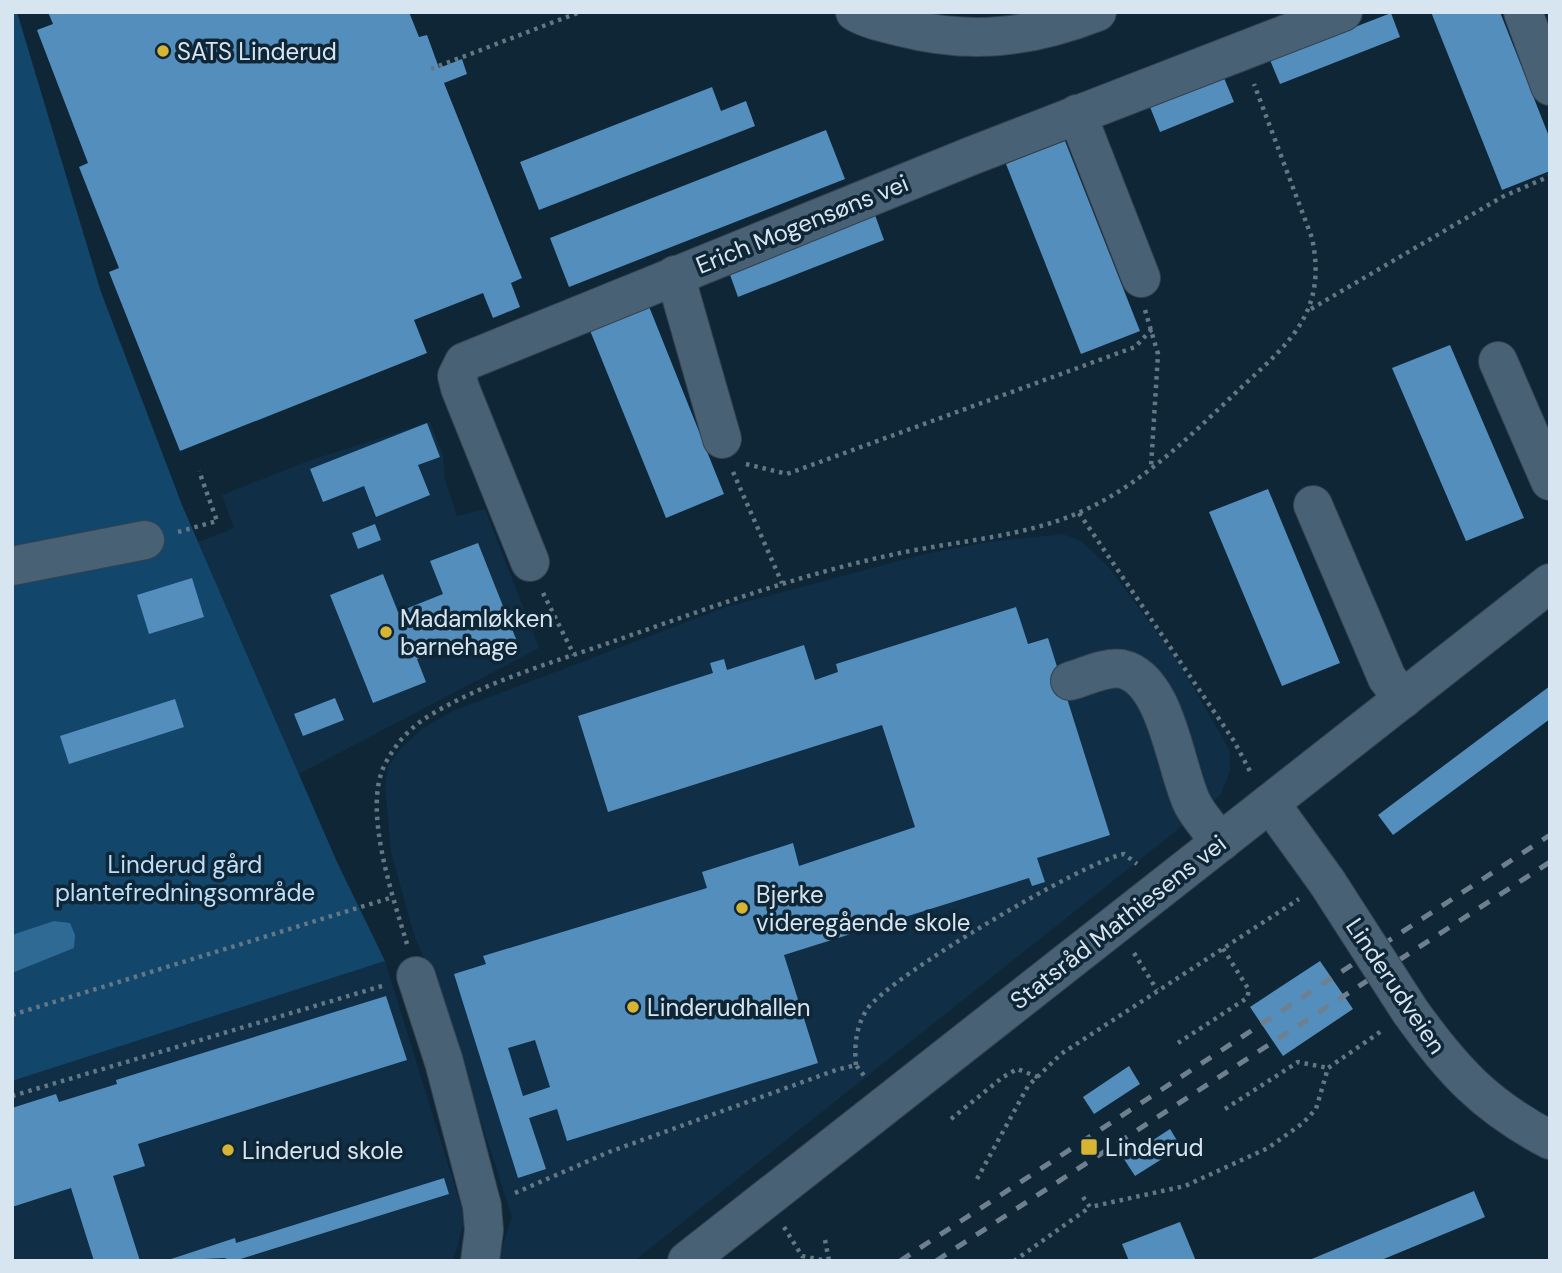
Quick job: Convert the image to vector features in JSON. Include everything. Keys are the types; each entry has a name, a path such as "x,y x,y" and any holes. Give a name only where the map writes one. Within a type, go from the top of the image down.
{"street":[{"path":"855,12 923,33 979,39 1035,33 1097,12"},
{"name":"Erich Mogensøns vei","path":"530,562 460,388 458,369 464,362 1077,114 1343,12"},
{"path":"1523,12 1550,86"},
{"path":"1077,114 1141,278"},
{"path":"675,275 725,450"},
{"path":"1498,361 1550,481"},
{"path":"1312,505 1387,678 1403,699"},
{"path":"12,565 66,558 145,540"},
{"name":"Statsråd Mathiesens vei","path":"687,1261 1221,842 1263,792 1403,699 1550,583"},
{"path":"1070,681 1112,668 1123,669 1137,676 1151,692 1161,712 1193,805 1221,842"},
{"name":"Linderudveien","path":"1263,792 1326,882 1410,1011 1464,1081 1510,1119 1550,1140"},
{"path":"416,976 444,1062 482,1206 484,1230 480,1261"}],"path":[{"path":"431,69 580,12"},
{"path":"12,1096 416,976 393,897 377,808 378,784 384,767 404,734 453,703 574,655 782,583 889,555 1039,526 1079,513 1151,468 1278,354 1297,333 1310,309 1317,262 1312,238 1255,90 1248,48"},
{"path":"1310,309 1502,197 1550,176"},
{"path":"1141,278 1139,296 1152,329 1158,355 1151,468"},
{"path":"725,450 787,474 1135,346 1152,329"},
{"path":"725,450 755,527 782,583"},
{"path":"145,540 217,521 199,471"},
{"path":"1079,513 1234,741 1263,792"},
{"path":"530,562 552,615 574,655"},
{"path":"870,1084 856,1065 854,1049 858,1028 868,1008 918,967 1058,883 1112,856 1124,854 1132,858 1142,871"},
{"path":"977,1179 1028,1086 1061,1054 1326,882"},
{"path":"12,1015 393,897"},
{"path":"1128,943 1157,990"},
{"path":"1178,1043 1247,998 1249,990 1222,947"},
{"path":"1014,1261 1090,1207 1185,1186 1268,1148 1303,1124 1317,1109 1322,1100 1328,1068 1410,1011"},
{"path":"1225,1109 1298,1062 1328,1068"},
{"path":"482,1206 555,1178 610,1152 856,1065"},
{"path":"951,1119 1003,1076 1017,1069 1038,1076"},
{"path":"1083,1197 1090,1207"},
{"path":"777,1218 803,1256 828,1261 825,1240"}],"shaded area":[{"path":"430,422 443,455 445,480 457,516 485,509 539,648 299,774 198,542 234,528 222,495 308,461"},
{"name":"Bjerke videregående skole","path":"1063,534 1081,541 1107,565 1180,664 1230,751 1230,771 1220,796 634,1261 498,1261 512,1217 442,1001 414,935 391,852 385,786 388,767 401,748 422,729 453,711 726,607 921,555 988,542"},
{"path":"54,921 70,923 75,935 74,948 12,973 12,935"},
{"name":"Linderud skole","path":"385,961 465,1219 453,1261 12,1261 12,1081"}],"green space":[{"name":"Linderud gård plantefredningsområde","path":"12,12 17,12 101,292 182,505 337,862 385,961 12,1081"}],"building":[{"path":"48,12 409,12 419,37 427,35 439,68 462,59 467,74 444,83 522,278 511,283 520,307 493,318 483,293 414,320 427,353 180,451 109,272 119,268 79,167 88,163 37,30 53,24"},
{"path":"1431,12 1500,12 1550,139 1550,171 1502,190"},
{"path":"1391,13 1400,37 1280,84 1270,60"},
{"path":"1224,78 1234,102 1160,132 1150,107"},
{"path":"712,87 721,111 746,101 755,126 539,210 520,162"},
{"path":"826,130 845,179 569,287 550,238"},
{"path":"1065,141 1140,331 1081,354 1006,164"},
{"path":"875,215 884,240 738,297 729,272"},
{"path":"648,304 724,494 666,518 589,328"},
{"path":"1450,345 1524,518 1466,541 1392,368"},
{"path":"427,423 440,457 418,465 430,495 376,517 364,486 323,502 310,469"},
{"path":"1268,489 1340,663 1282,686 1209,512"},
{"path":"375,524 381,540 358,549 352,533"},
{"path":"478,543 516,639 468,658 461,642 417,659 426,682 373,703 330,595 383,574 398,612 443,594 430,561"},
{"path":"192,578 204,617 149,634 137,595"},
{"path":"1016,607 1028,644 1048,638 1110,835 1037,858 1045,882 1032,886 1029,878 784,955 818,1063 567,1141 557,1109 529,1118 546,1169 518,1178 454,974 486,964 483,956 707,888 702,872 793,843 799,866 915,827 882,725 608,812 578,716 713,673 710,663 724,659 727,670 804,645 815,680 838,672 836,664","holes":["535,1040 550,1087 523,1096 508,1048"]},
{"path":"1550,686 1550,719 1393,835 1378,815"},
{"path":"335,698 344,720 303,736 294,714"},
{"path":"175,699 184,727 69,764 60,736"},
{"path":"1320,961 1353,1009 1283,1056 1250,1007"},
{"path":"386,996 407,1060 138,1144 145,1166 113,1176 140,1261 94,1261 71,1188 12,1207 12,1108 56,1094 59,1102 117,1084 116,1080"},
{"path":"1129,1066 1140,1084 1094,1114 1083,1097"},
{"path":"1170,1129 1181,1147 1135,1176 1124,1159"},
{"path":"444,1178 449,1194 234,1261 224,1258 165,1261 235,1238 236,1243"},
{"path":"1474,1191 1485,1217 1379,1261 1307,1261"},
{"path":"1180,1222 1196,1261 1129,1261 1122,1244"}],"railway":[{"path":"900,1261 1550,835"},
{"path":"936,1261 1550,862"}],"place":[{"name":"SATS Linderud","path":"163,51"},
{"name":"Madamløkken barnehage","path":"386,632"},
{"name":"Bjerke videregående skole","path":"742,908"},
{"name":"Linderudhallen","path":"633,1007"},
{"name":"Linderud","path":"1089,1147"},
{"name":"Linderud skole","path":"228,1150"}]}
